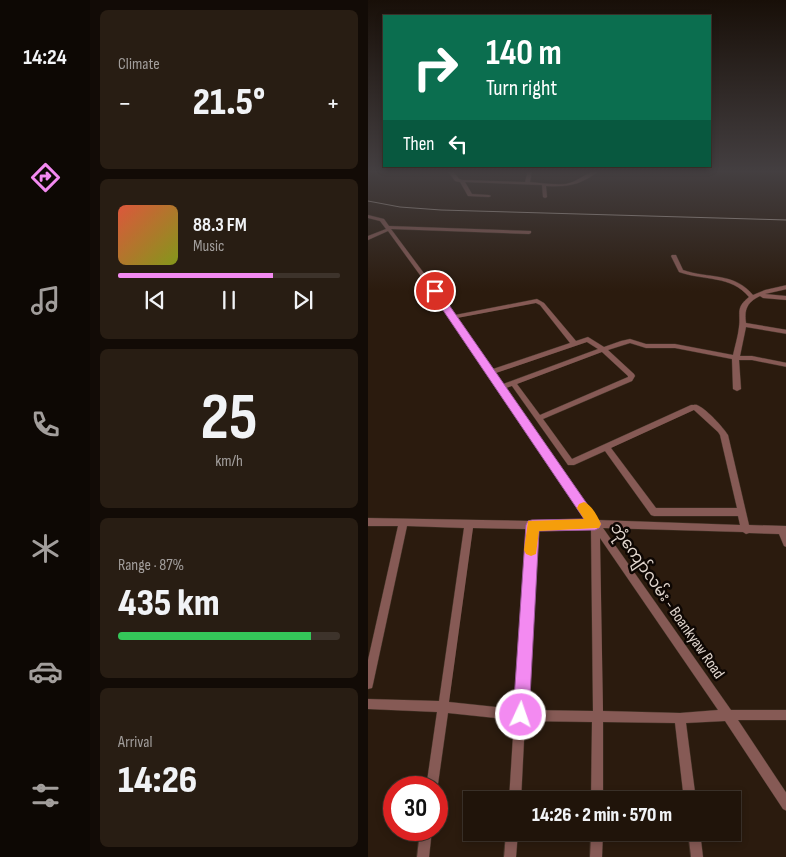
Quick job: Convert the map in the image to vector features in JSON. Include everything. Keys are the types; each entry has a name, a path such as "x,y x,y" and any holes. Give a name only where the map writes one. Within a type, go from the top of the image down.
{"street":[{"path":"368,216 386,226 529,232"},
{"path":"368,238 386,226"},
{"name":"ဘုံကျော်လမ်း - Boankyaw Road","path":"386,226 454,317 492,372 728,715 786,805"},
{"path":"674,256 678,269 681,271 728,280 744,288 754,296 786,298"},
{"path":"737,389 735,363 743,324 742,313 754,296 786,287"},
{"path":"454,317 537,301 542,304 574,343"},
{"path":"743,324 786,332"},
{"path":"492,372 588,339 602,348 631,378 539,418"},
{"path":"502,387 602,348 630,341 646,346 675,346 786,365"},
{"path":"513,383 571,463"},
{"path":"557,469 694,407 722,430 746,530"},
{"path":"606,447 654,512 656,527"},
{"path":"654,512 742,512"},
{"path":"368,522 532,525 595,524 785,530 786,543"},
{"path":"368,684 403,523"},
{"path":"434,776 469,524"},
{"path":"595,524 597,791"},
{"path":"516,791 532,525"},
{"path":"368,704 443,707 521,715 680,718 728,715 786,716"},
{"path":"680,718 689,791"},
{"path":"422,857 424,841"},
{"path":"510,857 511,841"},
{"path":"596,857 597,841"},
{"path":"695,841 697,857"}],"railway":[{"path":"475,211 787,220"}],"slow traffic":[{"path":"531,550 532,525 595,524 584,508"}],"route":[{"path":"435,291 595,524 532,525 521,715"}]}
